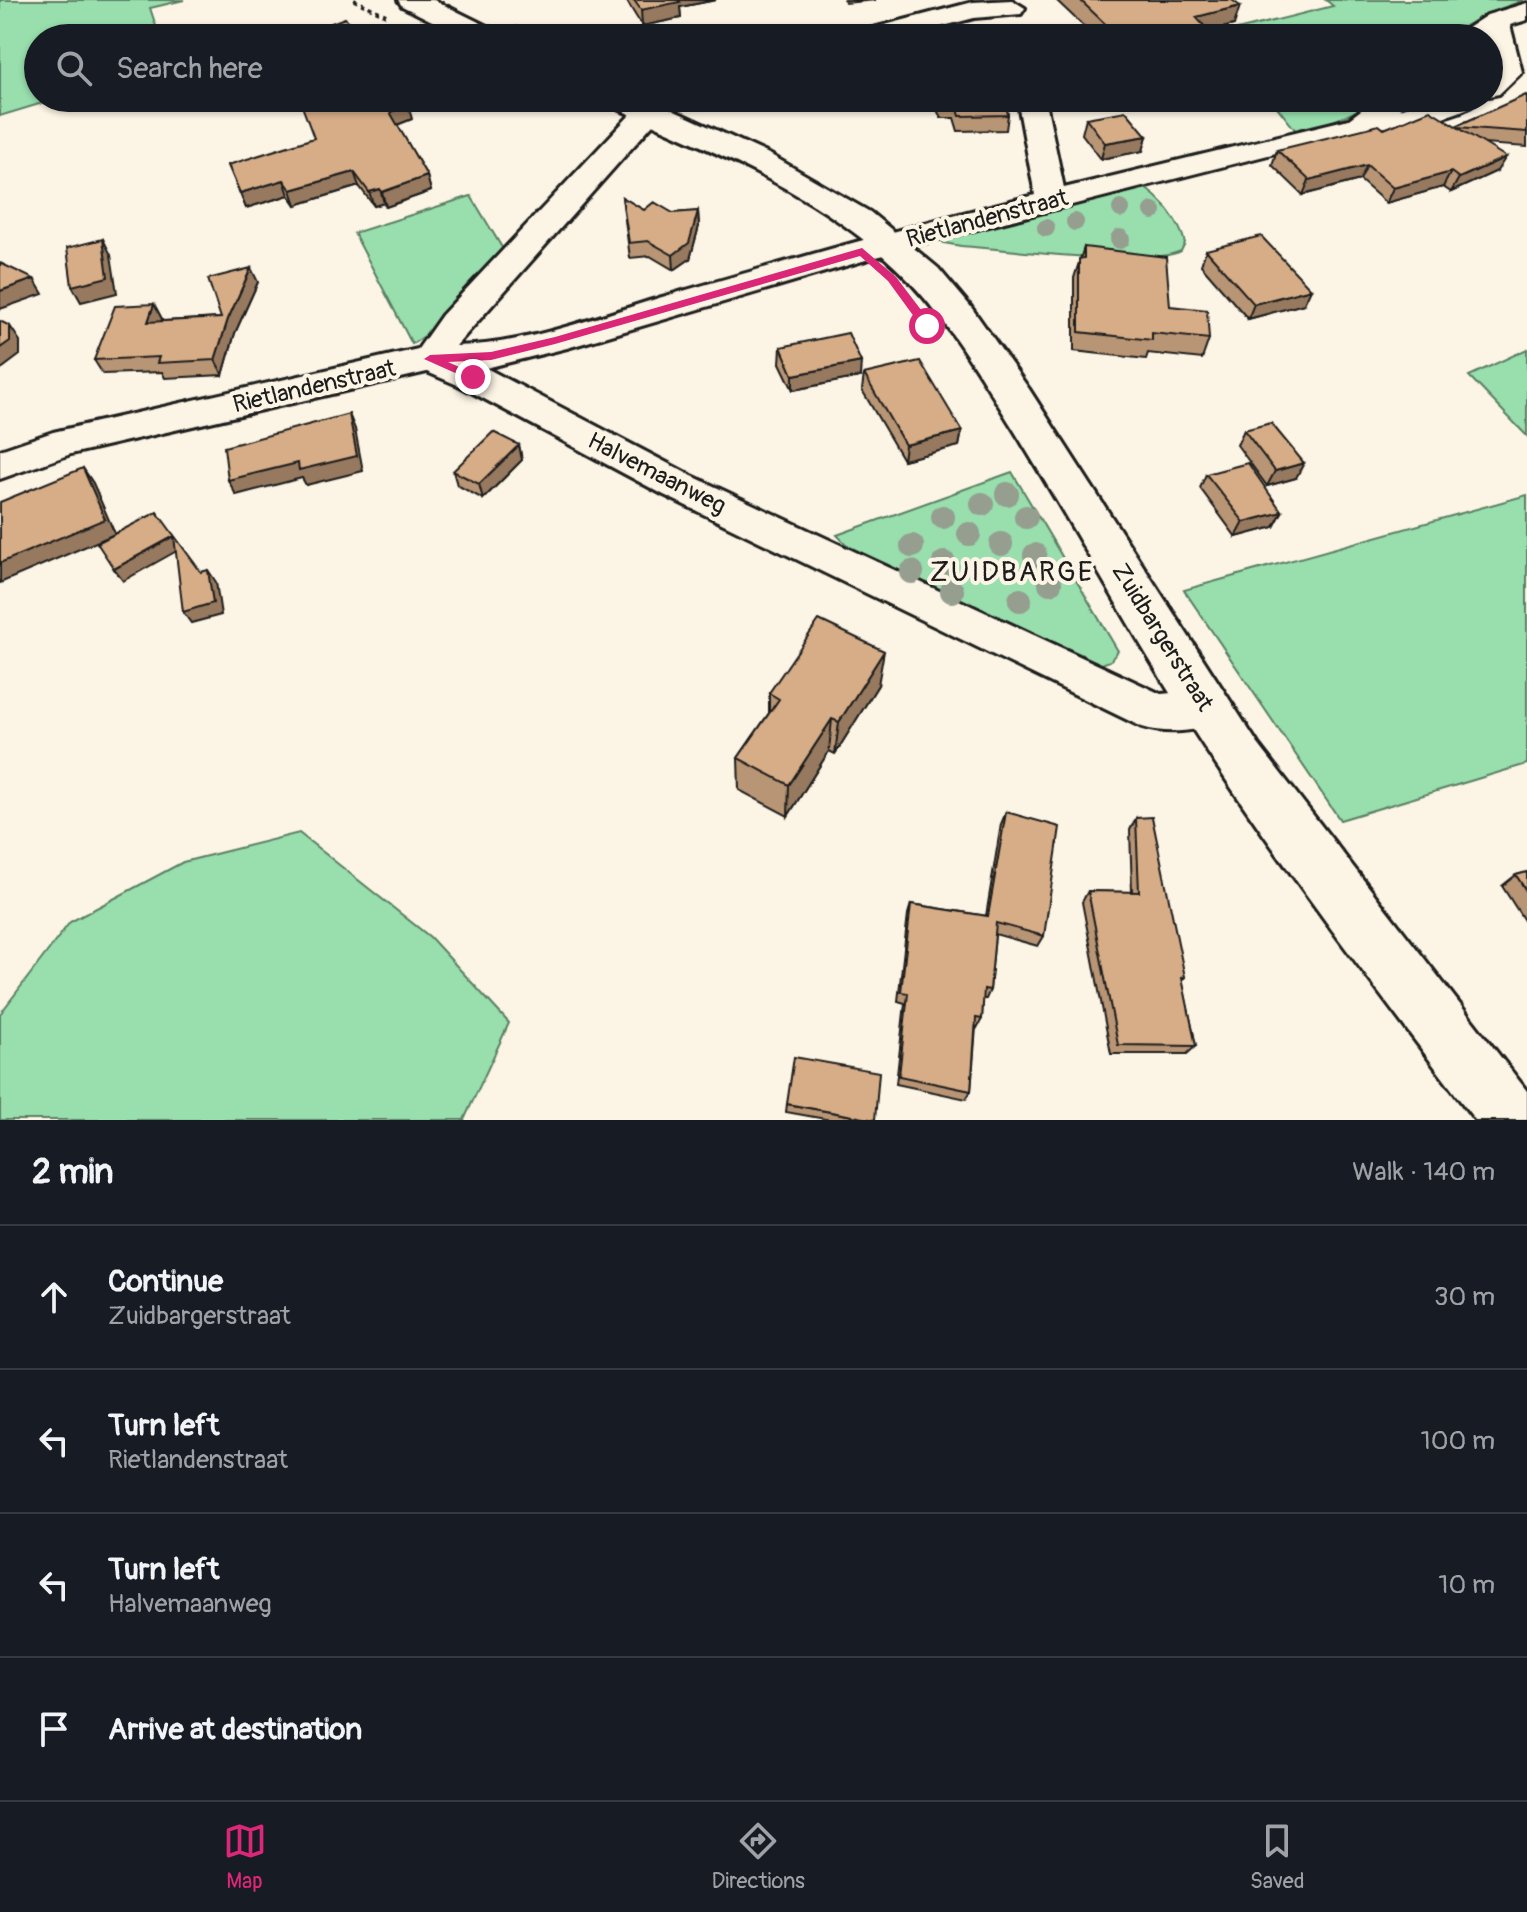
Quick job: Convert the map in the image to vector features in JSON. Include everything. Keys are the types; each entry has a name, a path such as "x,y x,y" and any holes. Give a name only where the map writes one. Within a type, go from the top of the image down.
{"street":[{"path":"412,0 461,24"},
{"path":"920,24 973,10 1012,4 1016,24"},
{"path":"1491,24 1527,11"},
{"path":"1503,51 1508,72 1503,76"},
{"path":"430,359 454,323 634,112"},
{"name":"Zuidbargerstraat","path":"663,112 815,190 890,243 971,332 1034,428 1206,709 1346,904 1512,1120"},
{"path":"1034,112 1051,201"},
{"name":"Rietlandenstraat","path":"0,465 66,442 430,359 491,356 555,340 890,243 1341,130 1371,119 1379,112"},
{"name":"Rietlandenstraat","path":"1371,119 1391,120 1424,112"},
{"name":"Halvemaanweg","path":"430,359 473,377 677,485 1158,713 1206,709"}],"green space":[{"path":"0,0 184,0 150,8 155,24 24,24 24,109 0,116"},
{"path":"1326,0 1524,0 1468,24 1261,24 1333,6"},
{"path":"1281,112 1354,112 1339,119 1297,132"},
{"path":"1142,186 1174,219 1185,243 1181,251 1163,256 1108,258 961,246 944,243 938,237"},
{"path":"471,196 504,251 434,330 412,344 354,233"},
{"path":"1527,349 1527,436 1469,376"},
{"path":"1012,472 1118,651 1110,661 1096,666 873,572 837,535"},
{"path":"1527,495 1527,764 1340,820 1184,590"},
{"path":"299,833 430,937 509,1023 464,1120 0,1120 0,1014 70,922 183,862"}],"building":[{"path":"634,0 678,0 680,2 641,10"},
{"path":"1080,0 1232,0 1240,6 1196,17 1202,24 1105,24"},
{"path":"345,18 352,24 329,24"},
{"path":"1527,96 1527,132 1457,127 1506,157 1459,178 1451,172 1393,188 1367,165 1309,180 1277,150 1379,125 1384,129 1425,112 1433,112 1456,126 1488,112 1503,112 1503,105"},
{"path":"304,112 390,112 427,176 382,192 380,189 369,192 354,172 291,190 284,180 240,193 228,165 314,138"},
{"path":"959,112 1007,112 1008,115 960,116"},
{"path":"1127,112 1147,136 1105,143 1086,118"},
{"path":"622,197 644,210 654,202 673,213 698,211 689,243 673,255 648,241 629,243"},
{"path":"1261,236 1311,289 1254,304 1206,250"},
{"path":"103,239 108,277 72,286 67,248"},
{"path":"1084,247 1166,257 1170,306 1207,310 1209,339 1152,333 1152,340 1079,332 1079,259 1084,258"},
{"path":"0,263 34,279 0,291"},
{"path":"251,268 228,319 215,360 157,363 159,357 94,360 115,306 154,304 148,322 221,318 208,279"},
{"path":"0,321 10,326 10,341 0,348"},
{"path":"848,333 861,362 793,375 781,347"},
{"path":"920,361 962,431 905,445 864,374"},
{"path":"349,414 357,456 299,470 298,463 228,480 224,447"},
{"path":"1271,423 1304,463 1275,471 1244,430"},
{"path":"493,432 519,445 479,484 453,471"},
{"path":"1248,463 1282,512 1244,522 1206,474"},
{"path":"83,468 105,519 0,563 0,502"},
{"path":"157,512 201,572 208,570 213,603 183,612 174,536 114,569 97,543"},
{"path":"819,620 884,651 839,722 832,719 789,785 738,758 779,699 769,693"},
{"path":"1006,812 1060,827 1044,936 996,923 990,990 984,989 982,1019 976,1018 971,1091 899,1076 908,993 901,992 911,904 988,916"},
{"path":"1152,817 1196,1046 1118,1045 1088,891 1139,892 1136,818"},
{"path":"1527,872 1527,892 1516,875"},
{"path":"794,1057 879,1072 875,1120 787,1104"}],"district":[{"name":"ZUIDBARGE","path":"1012,571"}],"route":[{"path":"473,377 430,359 491,356 862,252 892,279 927,326"}]}
